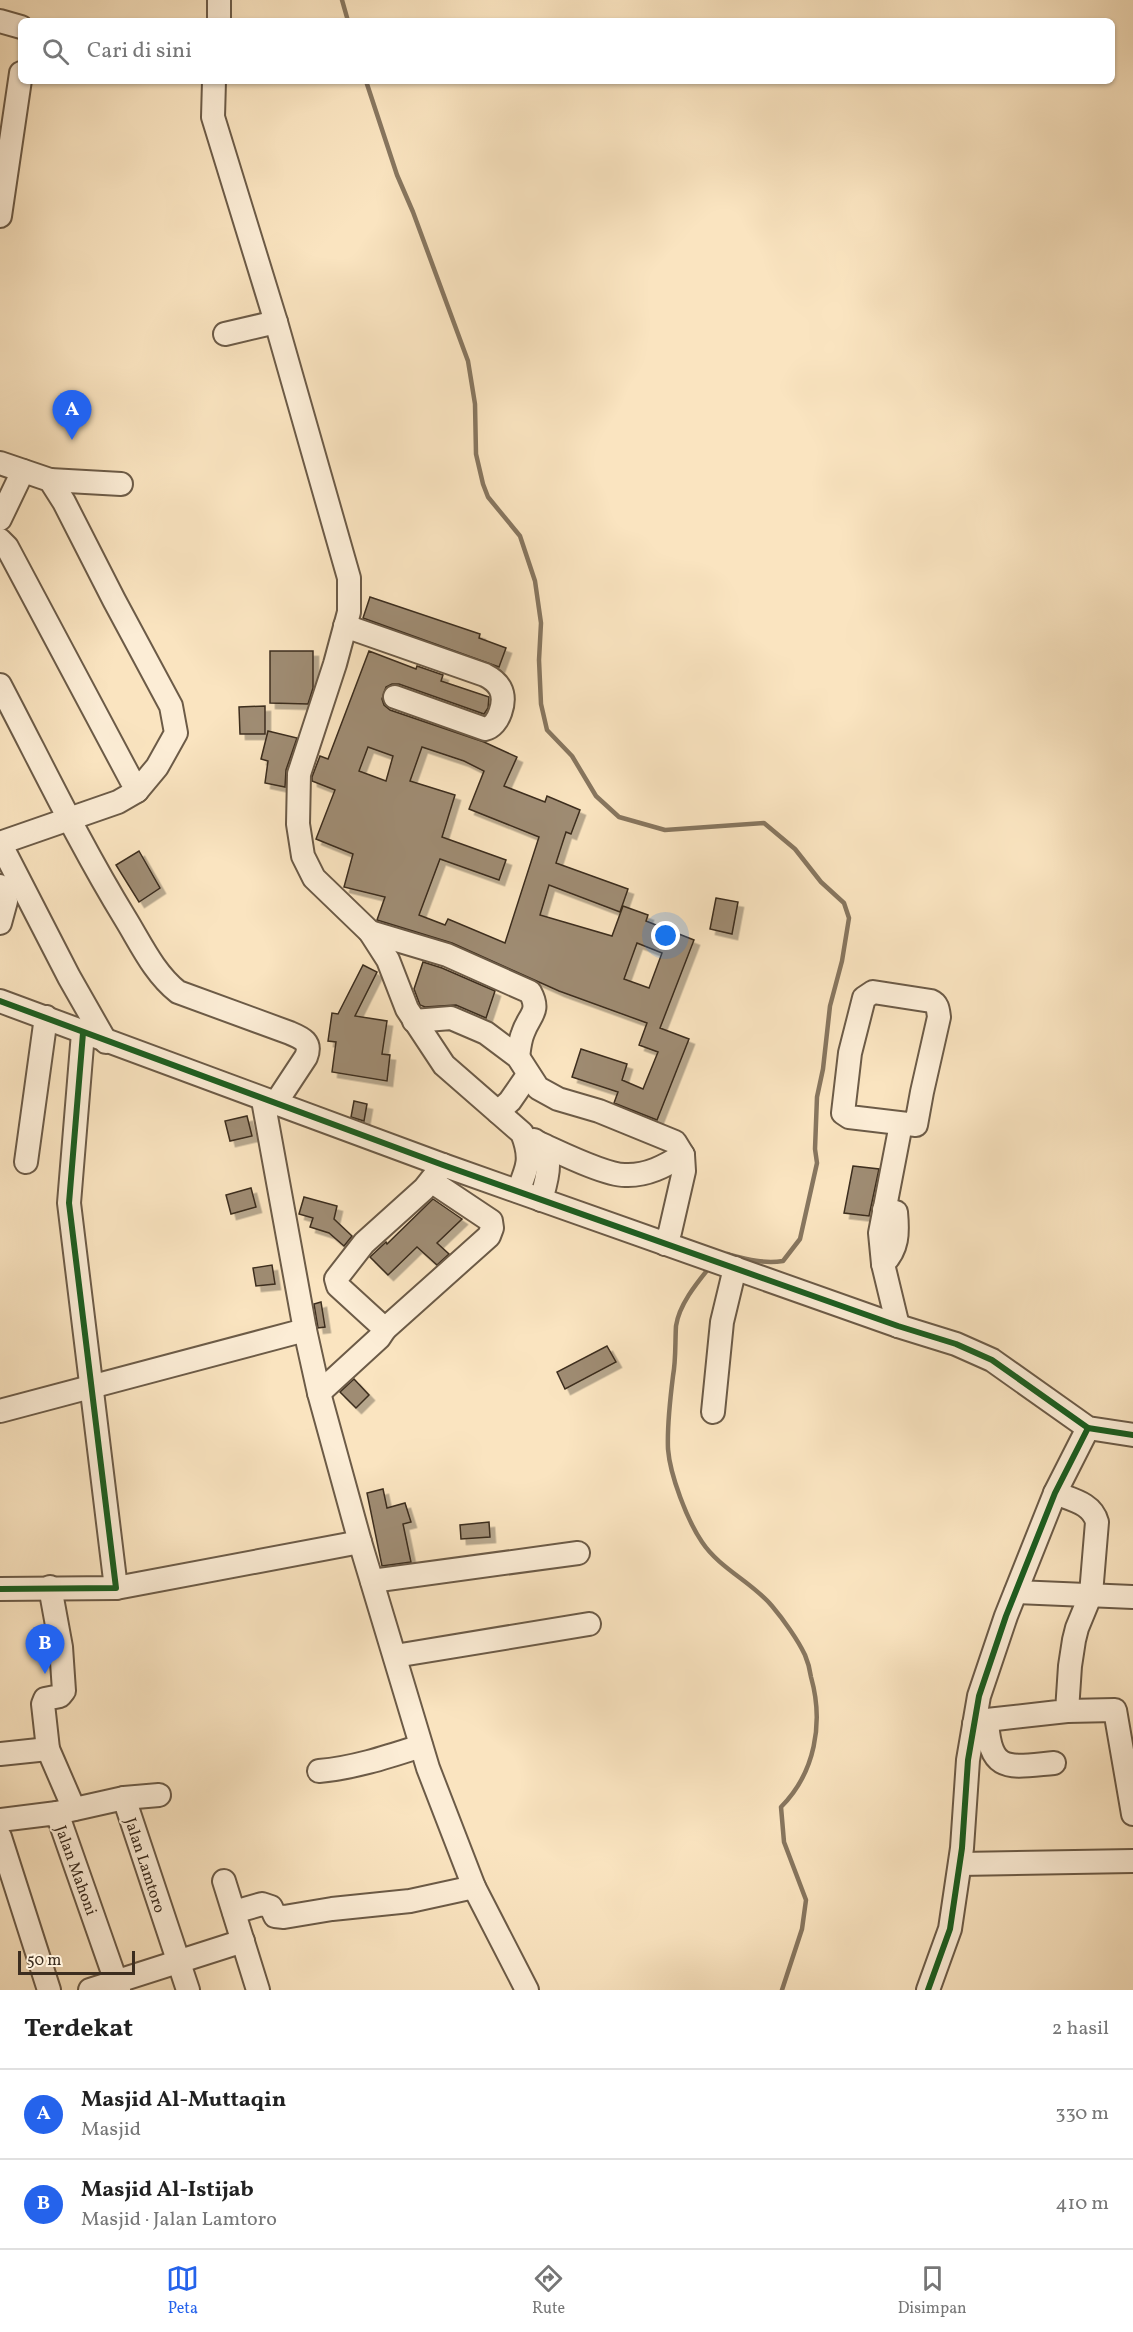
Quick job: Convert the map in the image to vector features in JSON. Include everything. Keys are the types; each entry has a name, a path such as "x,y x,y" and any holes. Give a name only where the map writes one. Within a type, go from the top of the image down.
{"street":[{"path":"219,0 219,18"},
{"path":"0,21 18,26"},
{"path":"0,216 19,84"},
{"path":"214,84 213,117 276,322 349,578 349,612 299,774 298,824 303,856 314,878 370,932 388,960 407,1009 444,1065 531,1139 549,1160 542,1200"},
{"path":"225,334 276,322"},
{"path":"0,463 51,480 121,484"},
{"path":"0,519 23,471"},
{"path":"51,480 171,706 176,721 176,733 172,743 157,767 137,791 118,802 0,843 106,1042"},
{"path":"0,540 8,547 137,791"},
{"path":"345,626 485,675 500,687 502,697 496,724 484,729 395,697"},
{"path":"0,685 68,818 116,903 167,983 178,992 231,1009 304,1040 309,1050 306,1057 269,1102 305,1330 319,1394 360,1542 421,1746 474,1887 527,1990"},
{"path":"0,886 6,900 0,922"},
{"path":"370,932 447,955 530,992 535,1002 534,1012 523,1033 523,1066 510,1101 498,1113"},
{"path":"873,993 931,1001 938,1008 939,1017 916,1125 901,1124 849,1118 843,1113 850,1053 858,1020 864,998 873,993"},
{"path":"0,1001 269,1102 437,1173 518,1191 898,1326 956,1344 992,1360 1088,1428 1133,1435"},
{"path":"26,1162 46,1017"},
{"path":"414,1021 451,1018 486,1033 523,1066 538,1088 558,1099 598,1111 675,1142 683,1155 684,1171 670,1232 665,1244"},
{"path":"84,1033 69,1203 116,1588"},
{"path":"898,1326 883,1264 880,1233 901,1124"},
{"path":"531,1139 587,1164 624,1175 645,1173 665,1166 683,1155"},
{"path":"518,1191 528,1166 528,1149 531,1139"},
{"path":"385,1329 338,1286 336,1279 364,1244 424,1190 437,1173"},
{"path":"319,1394 379,1338 385,1329 489,1236 492,1228 491,1221 437,1173"},
{"path":"713,1412 722,1322 721,1264"},
{"path":"0,1411 305,1330"},
{"path":"1054,1763 1016,1766 1002,1763 994,1757 980,1722 979,1696 1016,1592 1055,1493 1088,1428"},
{"path":"1055,1493 1090,1508 1095,1513 1097,1537 1091,1594 1075,1634 1067,1712"},
{"path":"0,1589 116,1588 360,1542"},
{"path":"372,1581 578,1553"},
{"path":"50,1587 61,1647 64,1692 60,1696 43,1701 48,1749 65,1811"},
{"path":"1016,1592 1067,1596 1091,1594 1133,1598"},
{"path":"394,1656 589,1624"},
{"path":"980,1722 1114,1709 1126,1735 1133,1808"},
{"path":"928,1990 950,1929 960,1864 968,1760 980,1722"},
{"path":"319,1771 363,1764 421,1746"},
{"path":"0,1754 48,1749"},
{"path":"123,1798 159,1795"},
{"name":"Jalan Lamtoro","path":"65,1811 123,1798 188,1990"},
{"name":"Jalan Mahoni","path":"0,1820 65,1811 118,1986"},
{"path":"0,1837 50,1990"},
{"path":"960,1864 1133,1861"},
{"path":"224,1881 258,1990"},
{"path":"234,1912 265,1904 271,1906 275,1916 284,1917 332,1909 410,1901 474,1887"},
{"path":"90,1990 118,1986 243,1941"}],"building":[{"path":"370,597 480,634 479,638 506,648 499,667 363,618"},
{"path":"270,651 313,651 313,688 308,704 270,703"},
{"path":"369,651 416,669 417,666 443,675 441,681 489,697 488,708 484,714 399,684 386,687 382,699 384,705 390,710 484,742 517,757 504,786 545,802 547,796 580,810 571,834 566,832 556,863 628,889 620,912 549,885 540,915 612,936 623,906 648,915 646,921 694,940 660,1028 689,1039 657,1120 614,1103 618,1092 572,1077 581,1049 627,1064 622,1080 643,1089 658,1052 639,1045 647,1023 559,991 452,943 377,920 385,897 344,887 353,854 316,839 335,790 312,781 312,777 320,756 328,759","holes":["368,747 393,756 386,781 359,771","422,747 464,761 484,771 469,809 539,837 505,943 448,919 445,925 419,915 440,859 499,880 506,860 442,837 455,795 410,781","637,943 662,953 649,988 624,979"]},
{"path":"265,706 265,734 240,734 239,707"},
{"path":"268,731 297,738 286,770 285,787 265,783 268,761 261,759"},
{"path":"139,851 160,888 139,902 116,865"},
{"path":"716,898 738,902 732,934 710,929"},
{"path":"423,962 495,991 486,1018 456,1005 425,1007 420,1005 414,989"},
{"path":"363,965 377,972 355,1016 387,1021 382,1054 390,1055 387,1081 332,1072 336,1042 328,1041 332,1013 338,1014"},
{"path":"354,1101 367,1104 364,1121 351,1117"},
{"path":"247,1116 252,1136 230,1141 225,1121"},
{"path":"853,1166 879,1169 869,1216 844,1213"},
{"path":"251,1188 256,1207 231,1214 226,1195"},
{"path":"304,1197 337,1206 334,1219 352,1236 344,1246 329,1233 310,1227 313,1218 299,1214"},
{"path":"433,1199 462,1219 437,1243 449,1254 437,1265 417,1247 388,1275 370,1257 386,1242 387,1244"},
{"path":"272,1265 275,1284 256,1286 253,1268"},
{"path":"321,1302 325,1327 318,1328 314,1304"},
{"path":"607,1346 616,1362 565,1389 557,1372"},
{"path":"354,1379 369,1395 356,1408 340,1392"},
{"path":"383,1489 387,1508 405,1503 411,1522 403,1524 411,1562 382,1566 367,1493"},
{"path":"489,1522 490,1537 461,1539 460,1525"}],"waterway":[{"path":"342,0 347,18"},
{"path":"367,84 397,175 468,361 475,404 476,454 483,484 488,497 520,536 535,581 541,623 539,660 541,704 547,730 572,756 596,796 619,817 665,830 764,823 795,849 821,882 844,903 849,918 842,961 830,1006 823,1069 817,1097 815,1149 817,1163 800,1239 783,1261 762,1261 727,1254"},
{"path":"709,1268 684,1303 676,1326 675,1364 668,1431 669,1460 685,1510 696,1533 709,1552 764,1597 802,1649 807,1660 817,1712 814,1746 809,1763 793,1794 781,1807 784,1842 806,1900 802,1929 782,1990"}],"cycle path":[{"path":"0,1001 443,1165 898,1326 956,1344 992,1360 1088,1428 1133,1435"},
{"path":"0,1589 116,1588 69,1203 83,1033"},
{"path":"928,1990 950,1929 962,1848 968,1760 979,1696 1006,1616 1055,1493 1088,1428"}],"place":[{"name":"Masjid Al-Muttaqin","path":"72,440"},
{"name":"Masjid Al-Istijab","path":"45,1674"}]}
